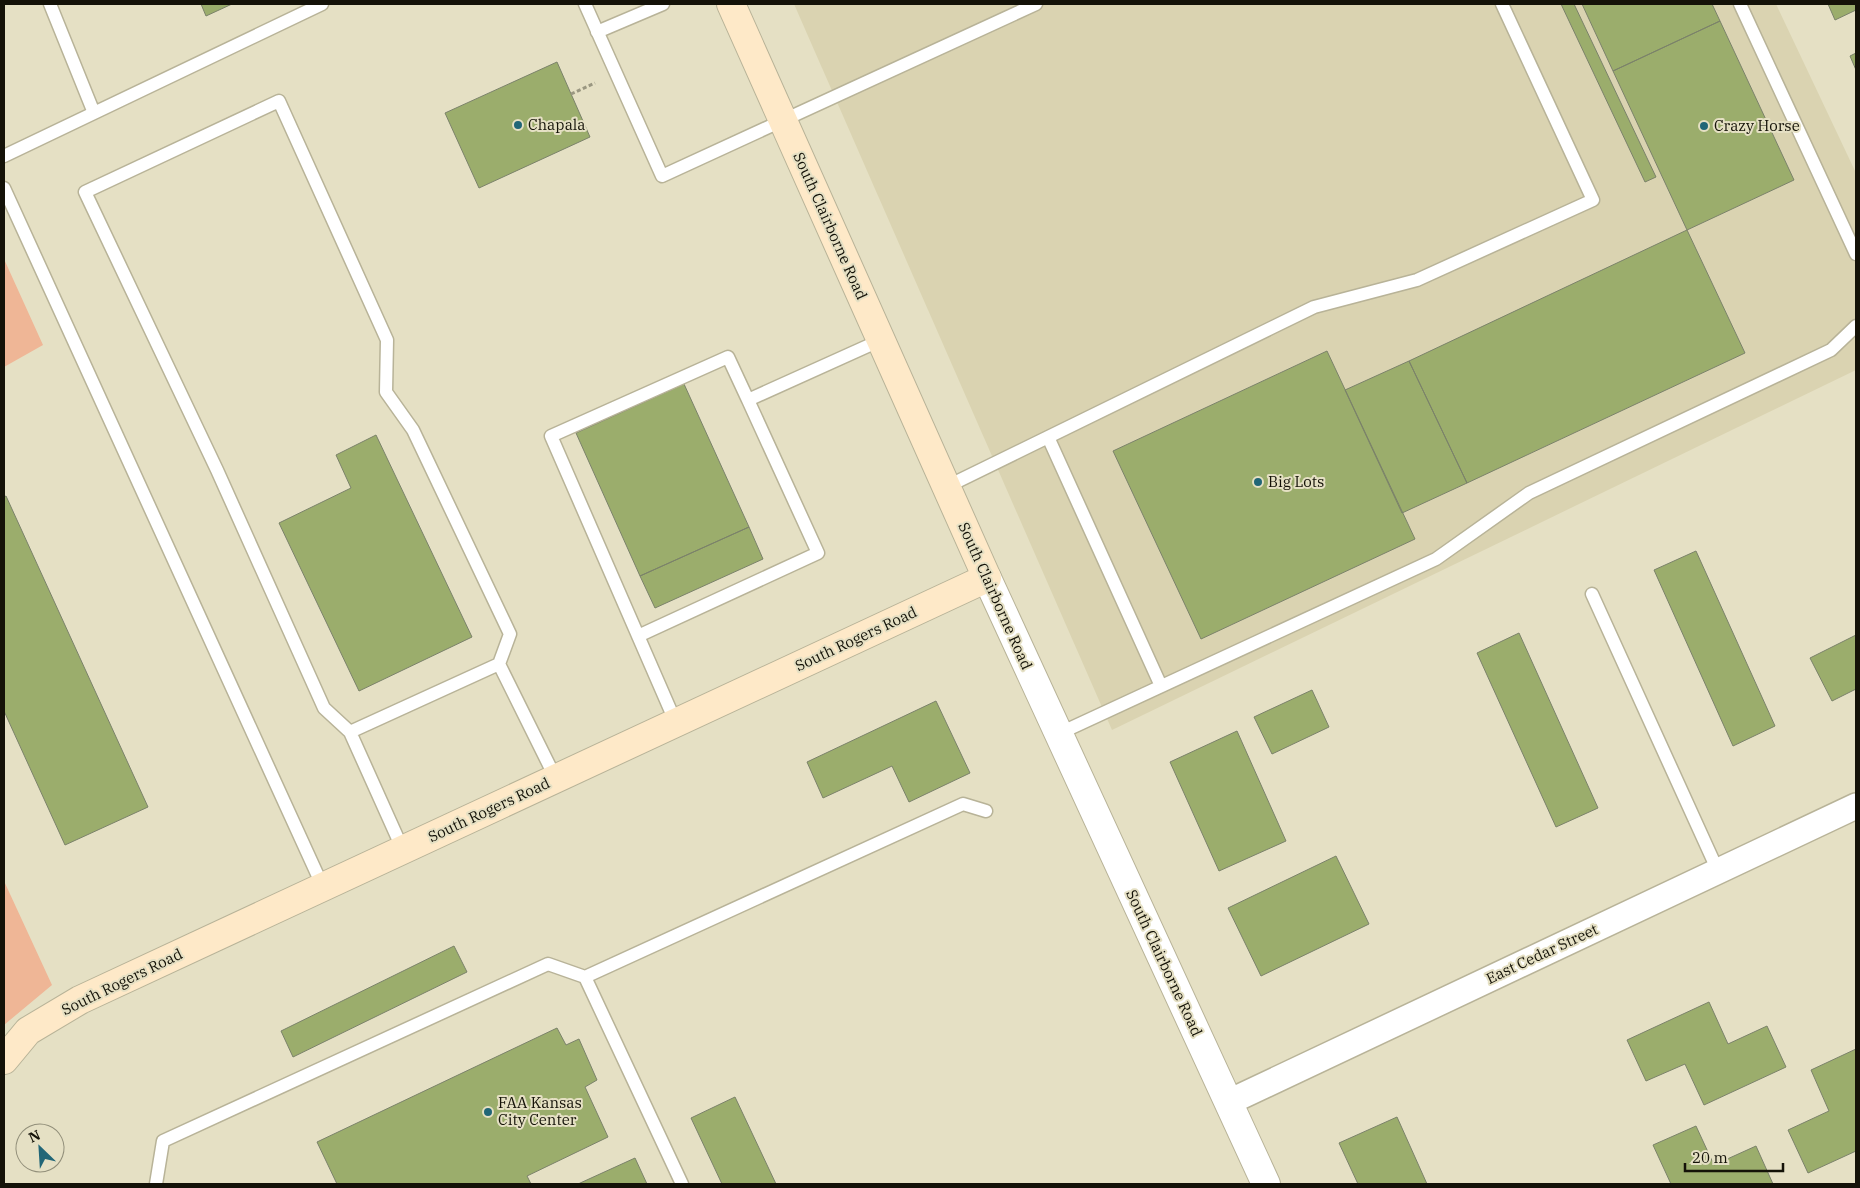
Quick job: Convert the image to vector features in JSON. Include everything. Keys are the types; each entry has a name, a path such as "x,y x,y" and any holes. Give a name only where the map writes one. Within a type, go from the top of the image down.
{"main road":[{"name":"South Clairborne Road","path":"731,4 987,578"},
{"name":"South Rogers Road","path":"4,1060 28,1031 80,1000 987,578"}],"street":[{"name":"South Clairborne Road","path":"987,578 1266,1184"},
{"name":"East Cedar Street","path":"1229,1102 1856,806"}],"lane":[{"path":"50,4 94,113"},
{"path":"4,156 322,4"},
{"path":"585,4 662,176 1036,4"},
{"path":"597,32 663,4"},
{"path":"946,487 1314,307 1417,280 1593,200 1502,4"},
{"path":"1740,4 1856,254"},
{"path":"403,850 350,732 324,708 217,470 85,192 279,101 387,340 386,392 413,430 510,634 500,664 556,779"},
{"path":"4,188 323,887"},
{"path":"1058,734 1436,559 1528,492 1831,350 1856,326"},
{"path":"748,400 881,340"},
{"path":"638,636 818,553 728,357 551,436 638,636 676,723"},
{"path":"1048,437 1161,686"},
{"path":"1592,594 1718,871"},
{"path":"350,732 500,664"},
{"path":"156,1184 163,1141 548,964 585,977 963,804 986,812"},
{"path":"585,977 682,1184"}],"shaded area":[{"path":"794,4 1776,4 1856,173 1856,370 1112,730"},
{"path":"4,259 43,345 4,367"},
{"path":"4,881 52,985 4,1025"}],"building":[{"path":"201,4 232,4 206,16"},
{"path":"1561,4 1574,4 1656,177 1645,182"},
{"path":"1582,4 1712,4 1720,21 1613,71"},
{"path":"1828,4 1856,4 1856,10 1835,20"},
{"name":"Crazy Horse","path":"1720,21 1794,180 1687,230 1613,71"},
{"path":"1856,53 1856,70 1850,56"},
{"name":"Chapala","path":"557,62 590,137 479,188 445,113"},
{"path":"1687,230 1745,353 1467,483 1409,361"},
{"name":"Big Lots","path":"1327,351 1415,539 1201,639 1113,451"},
{"path":"1409,361 1467,483 1402,513 1345,390"},
{"path":"684,384 749,527 640,576 576,433"},
{"path":"376,435 472,637 359,691 279,523 351,488 336,455"},
{"path":"6,496 148,807 65,845 4,711 4,497"},
{"path":"749,527 763,559 655,608 640,576"},
{"path":"1696,551 1775,726 1733,746 1654,570"},
{"path":"1519,633 1598,808 1556,827 1477,653"},
{"path":"1856,635 1856,689 1832,701 1810,658"},
{"path":"1312,690 1329,727 1272,754 1254,717"},
{"path":"936,701 970,773 909,802 892,766 823,798 807,762"},
{"path":"1237,731 1286,841 1219,871 1170,762"},
{"path":"1336,856 1369,924 1261,976 1228,908"},
{"path":"454,946 467,972 293,1057 281,1031"},
{"path":"1709,1002 1728,1044 1767,1026 1786,1067 1704,1105 1685,1064 1646,1081 1627,1040"},
{"name":"FAA Kansas City Center","path":"557,1028 566,1045 579,1039 597,1080 585,1087 608,1137 527,1176 531,1184 337,1184 317,1142"},
{"path":"1856,1049 1856,1151 1808,1173 1788,1130 1829,1111 1811,1070"},
{"path":"735,1097 776,1184 722,1184 691,1118"},
{"path":"1397,1117 1427,1184 1358,1184 1339,1143"},
{"path":"1696,1126 1714,1165 1756,1146 1773,1184 1671,1184 1653,1145"},
{"path":"635,1158 647,1184 578,1184"}],"place":[{"name":"Chapala","path":"518,125"},
{"name":"Crazy Horse","path":"1704,126"},
{"name":"Big Lots","path":"1258,482"},
{"name":"FAA Kansas City Center","path":"488,1112"}]}
